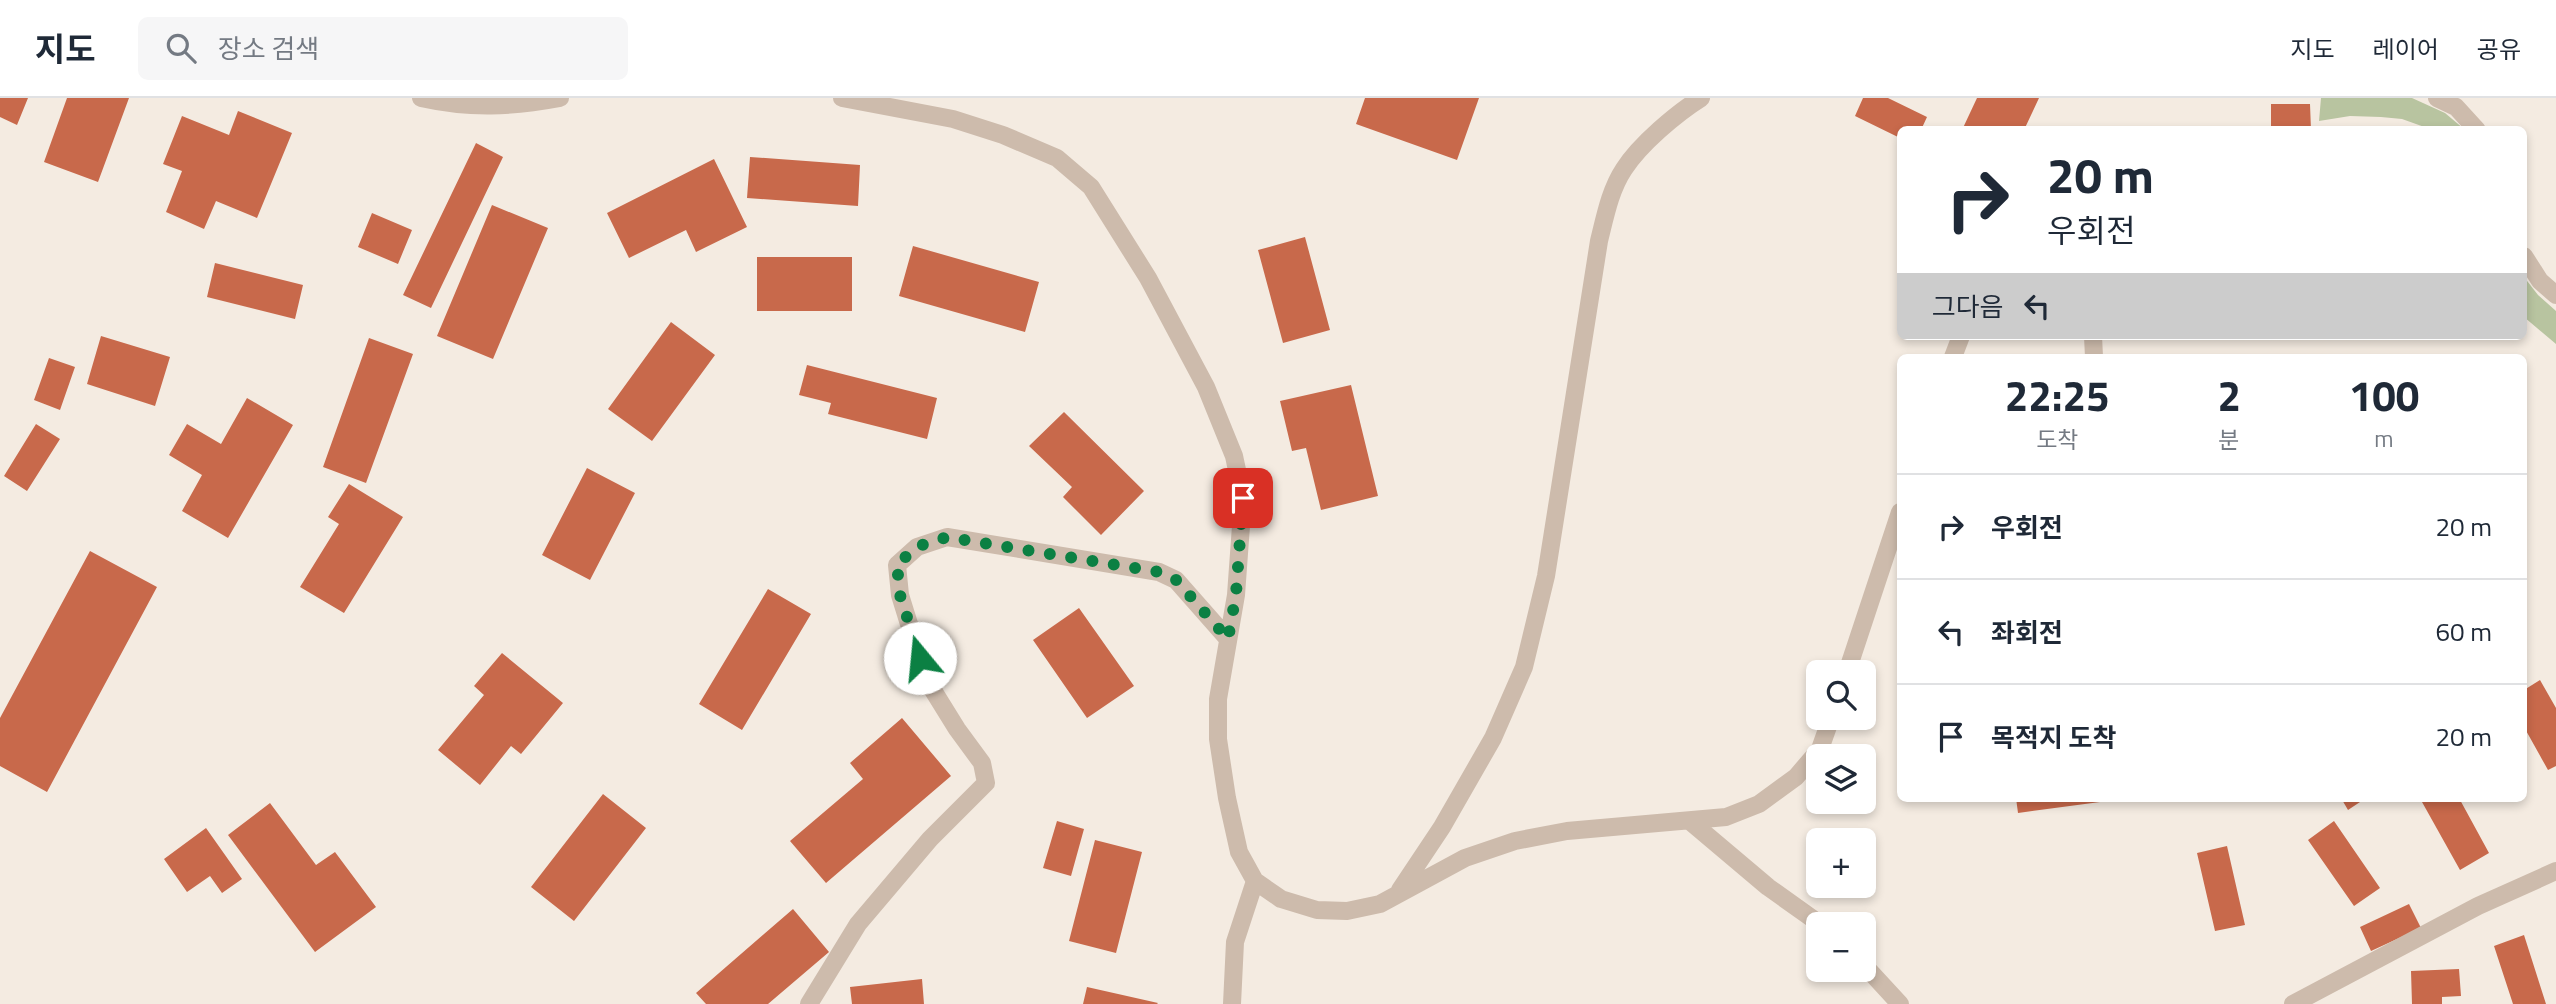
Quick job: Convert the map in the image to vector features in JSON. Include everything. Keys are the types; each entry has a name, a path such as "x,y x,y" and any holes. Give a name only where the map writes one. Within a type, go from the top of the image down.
{"street":[{"path":"421,98 457,106 560,98"},
{"path":"842,98 953,119 1003,135 1057,158 1091,187 1148,278 1188,351 1234,456 1243,498 1236,594 1218,699 1218,739 1227,798 1240,852 1255,881 1281,900 1317,910 1347,911 1380,904 1465,859 1515,841 1567,831 1726,817 1759,804 1796,777 1820,749 1827,730"},
{"path":"1399,893 1442,827 1493,738 1524,667 1546,576 1599,242 1608,203 1624,169 1674,117 1701,98"},
{"path":"2438,98 2456,107 2473,126"},
{"path":"2527,261 2540,281 2556,295"},
{"path":"1851,660 1897,521"},
{"path":"809,1004 858,924 930,839 986,783 982,763 926,679 900,595 897,565 916,547 947,537 1159,572 1176,580 1228,639"},
{"path":"1691,822 1768,887 1806,914"},
{"path":"2293,1004 2477,906 2556,871"},
{"path":"1232,1004 1235,942 1255,881"},
{"path":"1876,978 1900,1004"}],"green space":[{"path":"2321,98 2412,98 2445,113 2460,126 2422,126 2402,119 2381,117 2350,116 2319,121"},
{"path":"2527,281 2556,311 2556,344 2527,320"}],"building":[{"path":"0,98 28,98 17,125 0,117"},
{"path":"67,98 129,98 98,182 44,162"},
{"path":"1365,98 1479,98 1457,160 1356,124"},
{"path":"1863,98 1888,98 1927,117 1923,126 1897,126 1897,137 1855,116"},
{"path":"1977,98 2039,98 2026,126 1964,126"},
{"path":"2271,104 2310,104 2311,126 2271,126"},
{"path":"238,111 292,133 257,218 216,201 204,229 166,212 182,171 163,164 182,116 229,135"},
{"path":"476,143 503,157 431,308 403,295"},
{"path":"750,157 860,165 858,206 747,198"},
{"path":"714,159 747,227 696,252 686,230 629,258 607,213"},
{"path":"492,205 548,228 493,359 437,336"},
{"path":"372,213 412,230 398,264 358,247"},
{"path":"1305,237 1330,330 1283,343 1258,250"},
{"path":"913,246 1039,282 1025,332 899,296"},
{"path":"757,257 852,257 852,311 757,311"},
{"path":"215,263 303,285 295,319 207,297"},
{"path":"671,322 715,355 652,441 608,409"},
{"path":"101,336 170,357 155,406 87,384"},
{"path":"369,338 413,354 366,483 323,467"},
{"path":"49,358 75,367 60,410 34,400"},
{"path":"807,365 937,398 927,439 828,414 831,403 799,395"},
{"path":"1351,385 1378,496 1321,510 1306,448 1292,451 1280,401"},
{"path":"247,398 293,425 228,538 182,511 202,475 169,455 187,424 221,444"},
{"path":"1064,412 1144,491 1101,535 1063,497 1072,487 1029,446"},
{"path":"36,424 60,439 27,491 4,476"},
{"path":"587,468 635,493 590,580 542,555"},
{"path":"349,484 403,517 344,613 300,587 339,524 328,517"},
{"path":"90,551 157,587 47,792 0,766 0,718"},
{"path":"768,589 811,614 742,730 699,704"},
{"path":"1079,608 1134,686 1087,718 1033,640"},
{"path":"502,653 563,703 521,754 511,746 480,785 438,750 484,695 474,686"},
{"path":"2540,680 2556,708 2556,766 2548,770 2527,732 2527,688"},
{"path":"902,718 951,776 826,883 790,841 863,779 850,763"},
{"path":"603,794 646,828 574,921 531,887"},
{"path":"2017,802 2100,802 2018,813"},
{"path":"2343,802 2360,802 2348,810"},
{"path":"2422,802 2461,802 2489,853 2460,870"},
{"path":"270,803 316,865 335,852 376,907 315,952 228,835"},
{"path":"1057,821 1084,829 1071,876 1043,868"},
{"path":"2334,821 2380,888 2354,906 2308,840"},
{"path":"206,828 242,879 222,893 210,876 187,892 164,859"},
{"path":"1095,840 1142,852 1116,953 1069,941"},
{"path":"2227,846 2245,925 2215,931 2197,853"},
{"path":"2409,904 2421,928 2371,951 2360,927"},
{"path":"793,909 829,952 768,1004 706,1004 696,993"},
{"path":"2524,935 2546,1004 2513,1004 2494,946"},
{"path":"2459,969 2461,996 2442,997 2442,1004 2412,1004 2411,971"},
{"path":"922,979 924,1004 852,1004 850,987"},
{"path":"1087,987 1158,1003 1083,1004"}],"route":[{"path":"920,658 900,595 897,565 916,547 947,537 988,542 1079,561 1159,572 1176,580 1228,639 1236,594 1243,498"}]}
